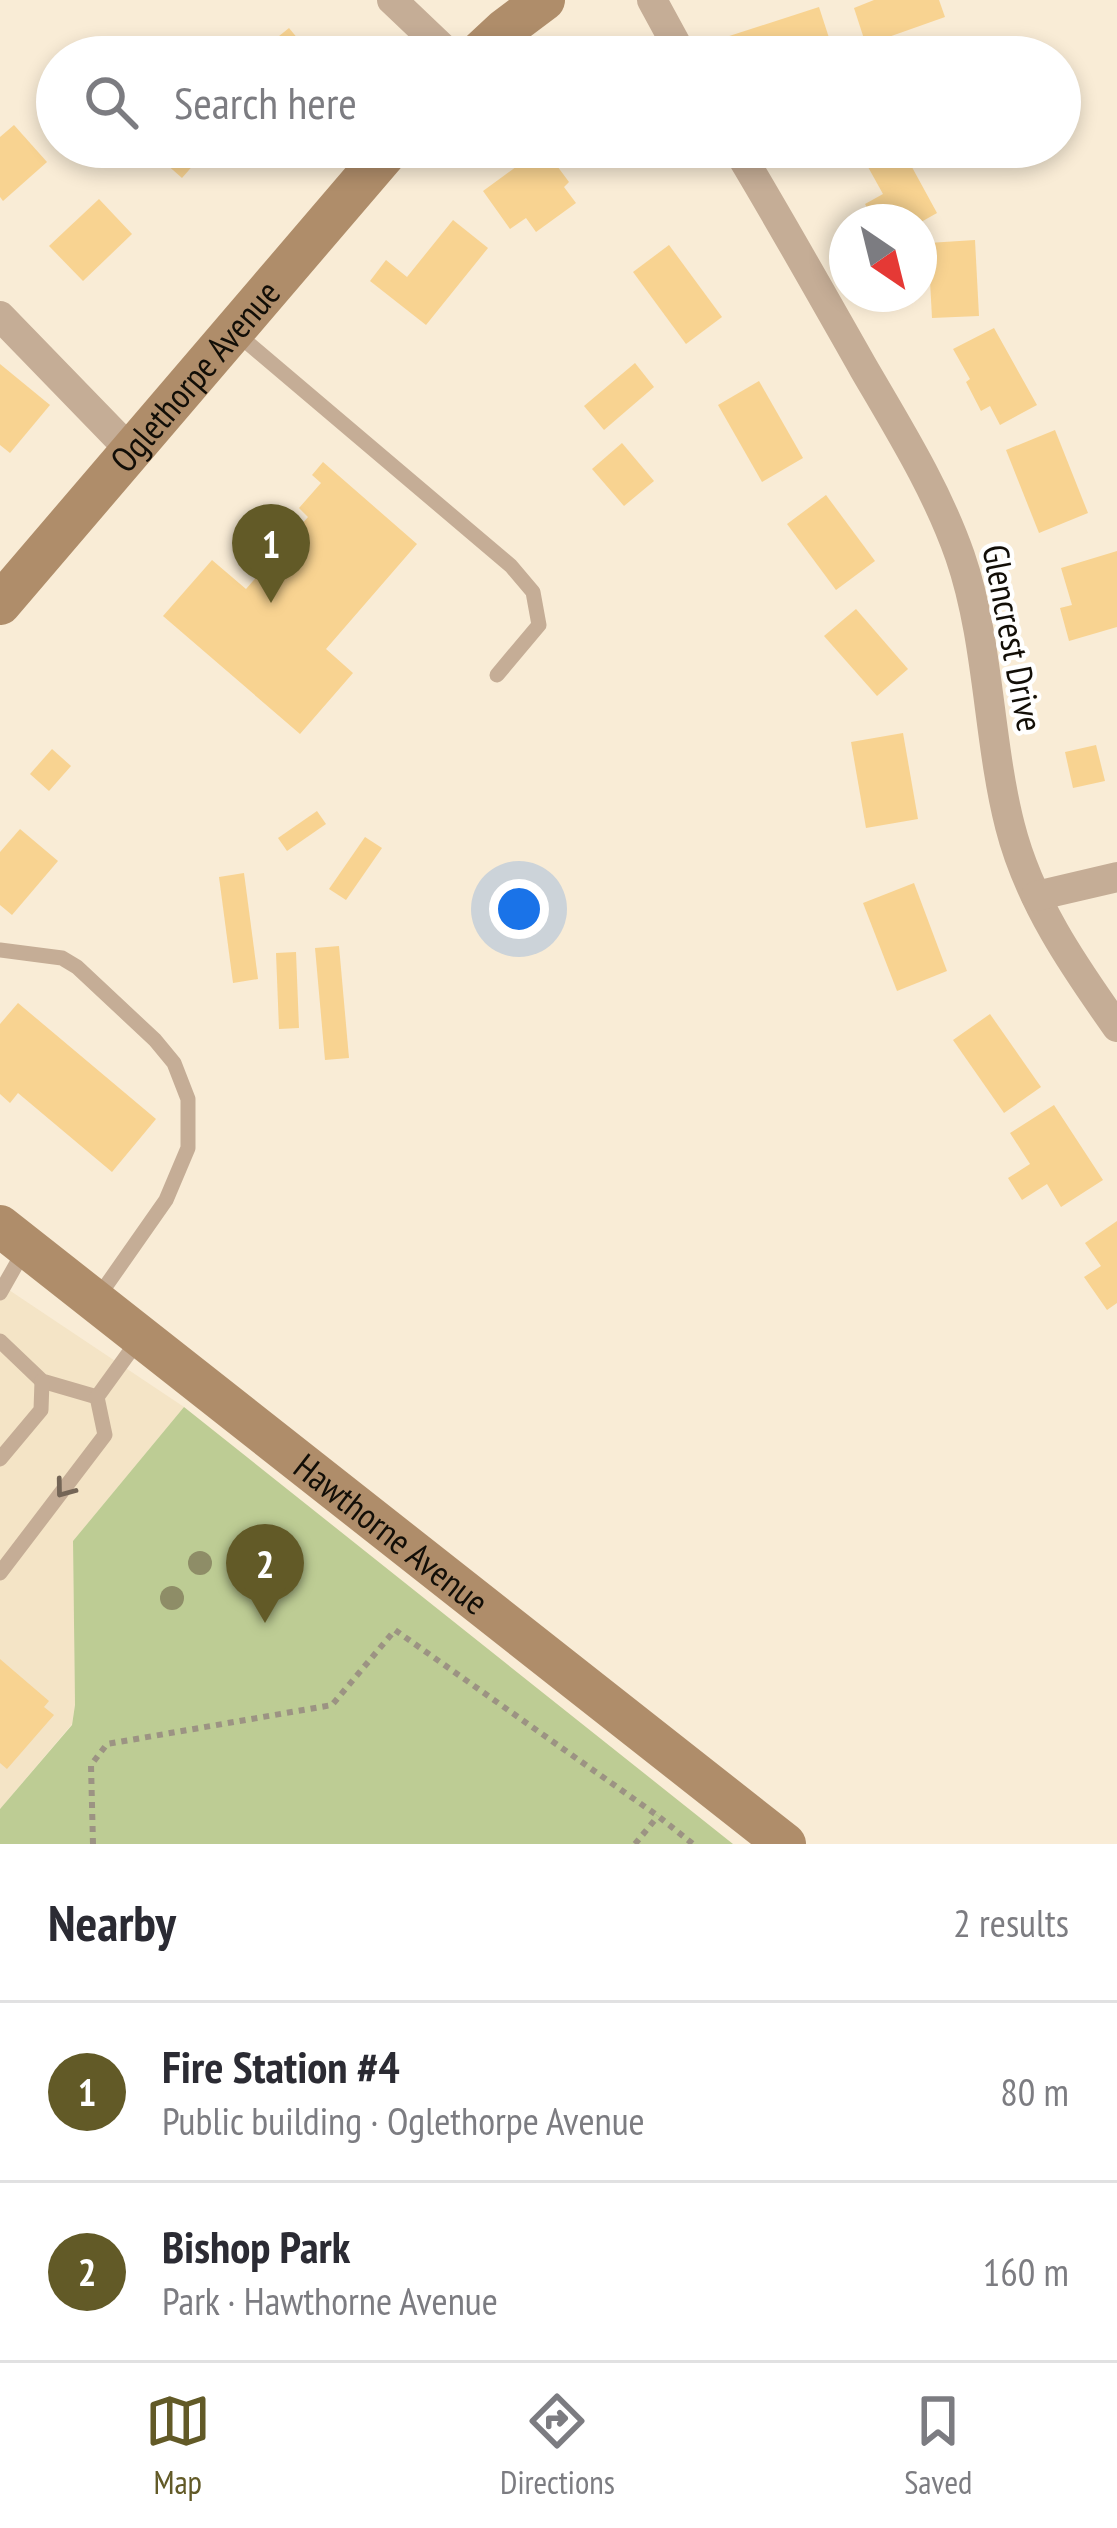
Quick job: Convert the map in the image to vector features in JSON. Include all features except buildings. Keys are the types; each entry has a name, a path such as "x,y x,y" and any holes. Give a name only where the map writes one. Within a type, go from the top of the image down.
{"main road":[{"path":"498,36 544,0"},
{"name":"Oglethorpe Avenue","path":"3,595 374,168"},
{"name":"Hawthorne Avenue","path":"13,1236 785,1844"}],"street":[{"path":"392,0 430,36"},
{"path":"652,0 671,36"},
{"name":"Glencrest Drive","path":"748,168 947,522 972,600 1011,830 1036,896 1073,967 1117,1027"},
{"path":"0,316 131,451"},
{"path":"1036,896 1117,877"}],"lane":[{"path":"233,330 511,566 533,592 538,625 497,675"},
{"path":"0,950 62,958 77,967 155,1040 174,1063 188,1100 188,1148 166,1200 95,1300"},
{"path":"0,1293 13,1236"},
{"path":"0,1573 105,1435 97,1397 141,1336"},
{"path":"0,1341 42,1381 97,1397"},
{"path":"0,1459 41,1410 42,1381"}],"path":[{"path":"93,1844 91,1765 107,1744 332,1705 395,1630 693,1844"},
{"path":"635,1844 658,1816"}],"shaded area":[{"path":"0,1284 184,1407 73,1541 72,1724 0,1809"}],"green space":[{"path":"184,1407 733,1844 0,1844 0,1809 72,1725 73,1541"}],"place":[{"name":"Fire Station #4","path":"271,603"},
{"name":"Bishop Park","path":"265,1623"}]}
